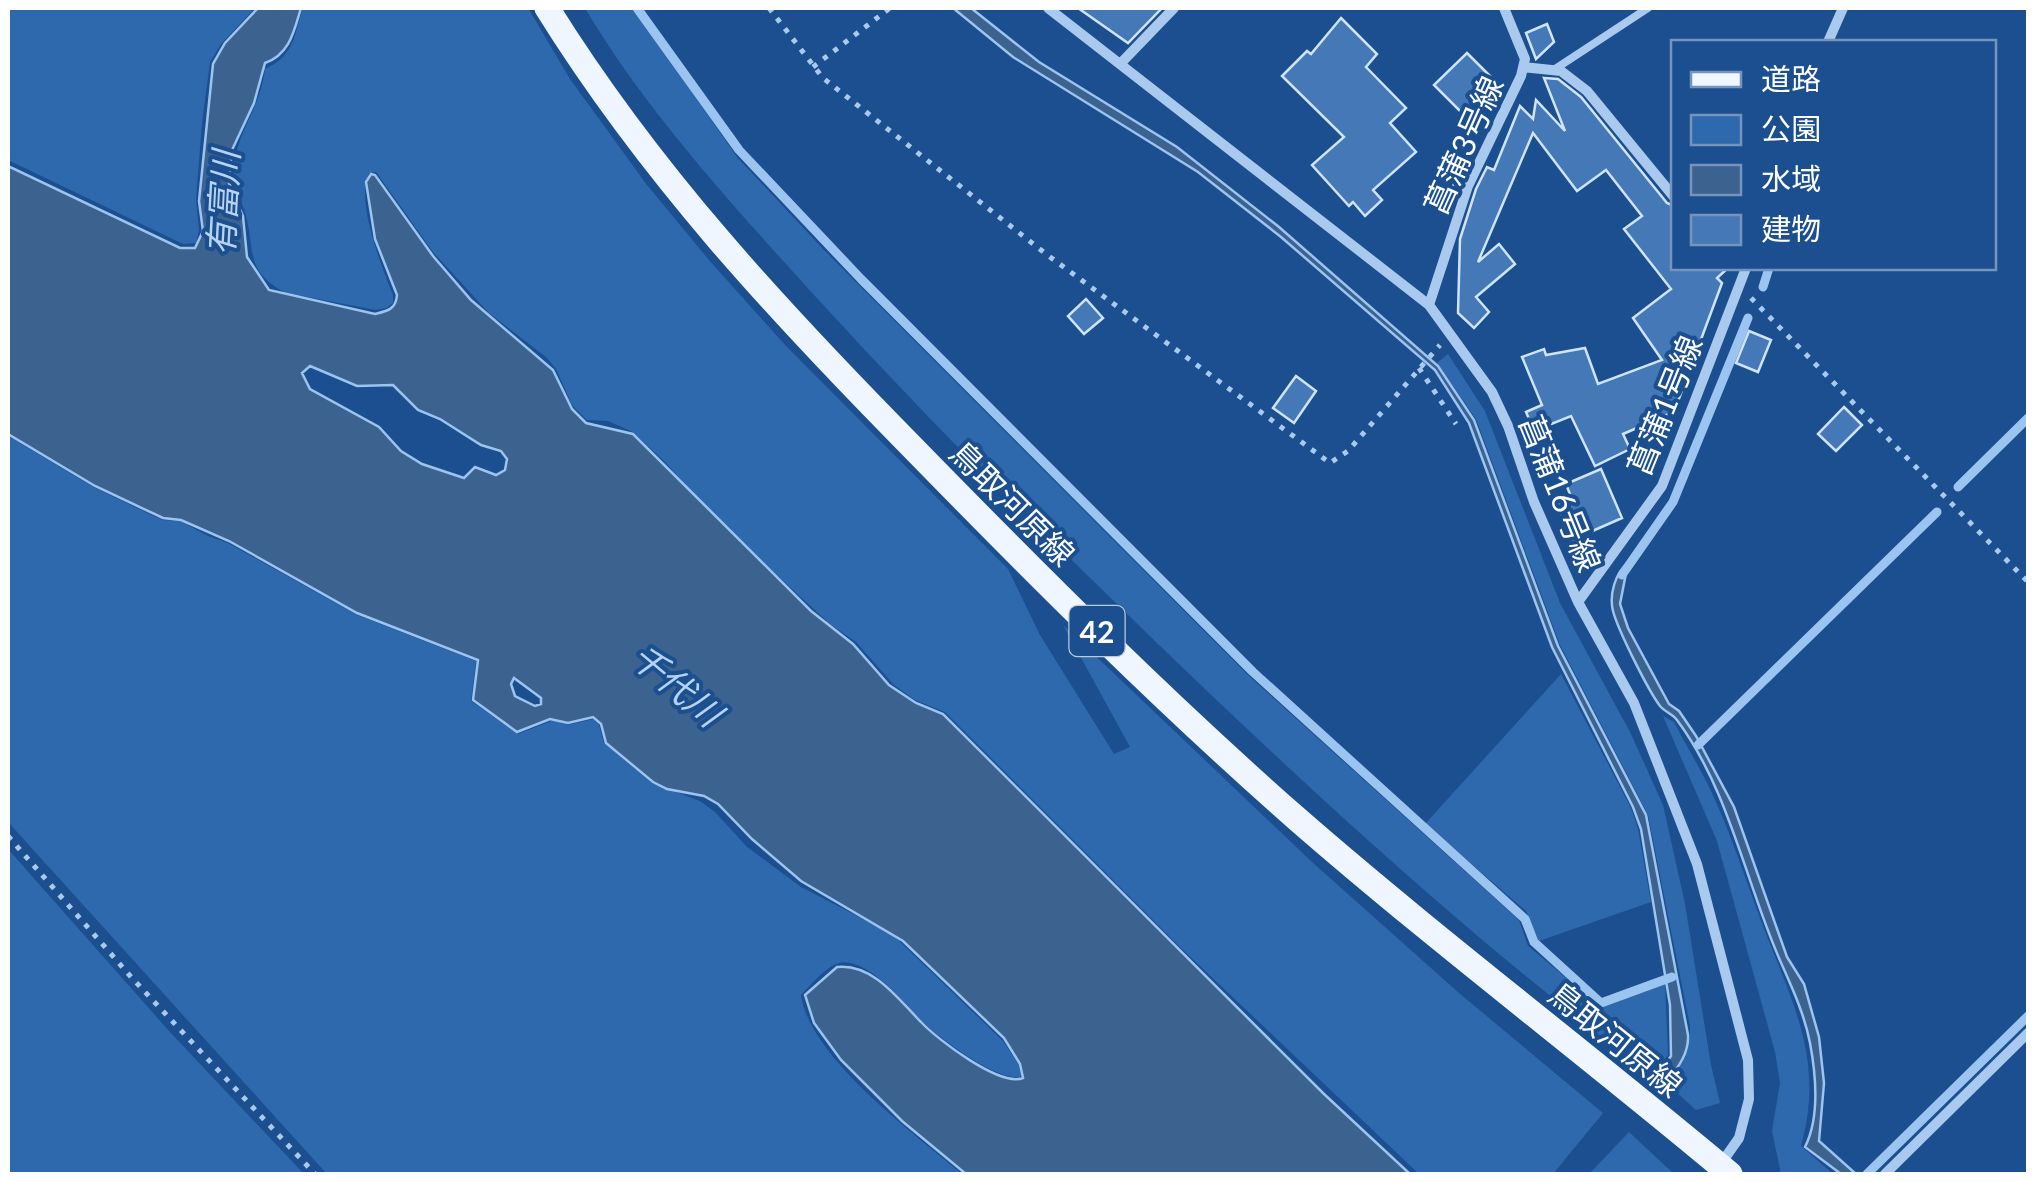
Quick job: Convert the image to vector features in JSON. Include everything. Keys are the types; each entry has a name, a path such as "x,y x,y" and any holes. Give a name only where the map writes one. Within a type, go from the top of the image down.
{"main road":[{"name":"鳥取河原線","path":"547,8 644,151 724,250 1016,554 1299,820 1725,1170"}],"street":[{"name":"菖蒲16号線","path":"1048,8 1429,305 1500,408 1534,502 1578,602 1634,703 1697,864 1748,1060 1749,1099 1739,1138 1725,1170"},
{"path":"1122,62 1174,8"},
{"name":"菖蒲3号線","path":"1429,305 1468,186 1523,67 1525,59 1504,8"},
{"path":"1829,40 1843,8"},
{"path":"1523,67 1555,69 1588,91 1671,193"},
{"name":"菖蒲1号線","path":"1578,602 1662,486 1745,270"},
{"path":"1886,1174 2028,1033"}],"lane":[{"path":"1555,69 1648,8"}],"path":[{"path":"770,8 823,78 1046,254 1330,462 1348,451 1451,334"},
{"path":"813,66 890,8"},
{"path":"1739,286 2028,582"},
{"path":"1418,368 1456,424"},
{"path":"8,836 132,978 315,1174"}],"green space":[{"path":"8,8 255,8 221,44 210,62 196,200 196,243 183,244 8,160"},
{"path":"303,8 528,8 570,79 647,185 709,260 786,346 1008,569 1040,635 1114,754 1130,747 1063,625 1312,862 1459,993 1603,1113 1553,1174 1419,1174 1181,948 945,712 915,700 894,685 856,642 830,624 713,516 633,432 608,421 587,420 572,405 556,369 546,357 489,313 433,252 376,172 369,173 365,200 393,303 376,310 286,293 264,277 254,260 233,167 265,69 287,51"},
{"path":"585,8 633,8 737,157 822,248 1250,677 1519,920 1528,946 1600,1006 1665,982 1668,1055 1655,1070 1645,1070 1565,1008 1410,878 1260,741 1009,498 879,365 731,202 653,108"},
{"path":"1448,354 1485,411 1560,603 1630,732 1663,805 1685,904 1720,1103 1696,1110 1666,1083 1685,1057 1690,1026 1648,815 1560,645 1476,419 1437,363"},
{"path":"8,436 95,488 162,520 180,521 228,543 357,615 476,661 471,701 518,734 554,720 568,725 593,719 604,743 652,783 700,801 747,847 801,887 892,934 1003,1041 1019,1065 1021,1076 1012,1077 985,1067 956,1048 923,1022 884,982 859,966 836,964 801,995 823,1044 844,1069 962,1174 327,1174 8,822"},
{"path":"1561,674 1631,808 1651,902 1539,941 1526,911 1425,824"},
{"path":"1663,716 1674,722 1712,794 1793,1002 1807,1056 1809,1084 1801,1146 1833,1174 1781,1174 1772,1131 1780,1083 1775,1052 1717,841"},
{"path":"8,849 169,1031 304,1174 8,1174"},
{"path":"1629,1132 1674,1174 1589,1174"}],"water":[{"path":"258,8 301,8 286,48 265,63 254,103 232,150 229,183 243,216 247,257 269,290 375,314 393,306 397,295 375,239 366,182 371,174 375,175 433,256 471,300 553,370 572,409 586,423 633,434 811,611 853,644 889,685 916,703 943,714 1324,1094 1410,1174 966,1174 902,1121 841,1060 814,1023 805,995 837,967 862,971 884,985 929,1030 970,1060 1000,1076 1023,1078 1020,1064 1004,1038 903,941 801,881 718,804 704,796 667,789 653,782 606,743 601,724 593,717 568,723 550,719 517,732 473,700 478,660 357,613 229,541 181,520 163,518 95,486 8,434 8,166 180,248 195,248 203,231 199,201 213,64 225,43","holes":["310,366 357,386 393,385 418,410 481,445 501,451 507,459 505,470 496,475 475,467 464,478 422,464 401,451 379,427 310,389 302,373","514,678 541,698 541,704 535,706 515,696 511,684"]},
{"path":"953,8 971,8 1039,62 1177,147 1279,227 1438,366 1474,420 1558,646 1646,815 1688,1035 1682,1060 1666,1081 1659,1072 1671,1056 1670,1005 1641,829 1552,647 1469,423 1435,370 1281,237 1198,172 1013,57"},
{"path":"1628,563 1620,604 1628,628 1669,704 1679,711 1696,736 1734,807 1787,957 1804,984 1819,1037 1824,1083 1819,1141 1856,1174 1841,1174 1805,1147 1813,1123 1815,1096 1804,1021 1710,776 1677,720 1655,698 1616,620 1613,591 1616,578"}],"building":[{"path":"1078,8 1162,8 1128,43"},
{"path":"1341,18 1377,54 1366,67 1406,108 1390,123 1416,152 1373,190 1382,200 1365,216 1353,202 1349,206 1312,165 1344,137 1282,76 1307,51 1311,54"},
{"path":"1547,24 1554,42 1536,59 1526,33"},
{"path":"1467,53 1497,83 1462,113 1434,85"},
{"path":"1544,78 1558,79 1581,97 1671,205 1671,270 1726,270 1717,278 1722,283 1674,412 1623,434 1630,449 1595,466 1571,416 1534,431 1526,412 1542,405 1522,357 1544,349 1546,355 1585,348 1598,384 1662,360 1633,318 1671,289 1624,229 1642,216 1606,170 1577,191 1533,133 1478,262 1499,244 1515,264 1476,297 1489,312 1474,328 1458,313 1460,239 1476,189 1487,167 1494,170 1520,106 1533,119 1536,100 1565,131"},
{"path":"1464,159 1470,161 1450,214 1443,211"},
{"path":"1086,299 1103,318 1084,334 1068,316"},
{"path":"1749,331 1771,340 1758,372 1736,363"},
{"path":"1296,376 1316,391 1294,423 1273,408"},
{"path":"1844,407 1862,425 1836,451 1818,434"},
{"path":"1601,469 1622,518 1572,540 1556,501 1571,497 1566,484"}],"waterway":[{"path":"637,8 739,150 861,279 1253,672 1525,919 1534,942 1601,1003 1672,977"},
{"path":"1763,287 1768,270"},
{"path":"1622,575 1673,502 1748,318"},
{"path":"1958,487 2028,418"},
{"path":"1698,745 1937,512"},
{"path":"1867,1174 2028,1016"}],"water label":[{"name":"有富川","path":"222,203"},
{"name":"千代川","path":"677,684"}]}
